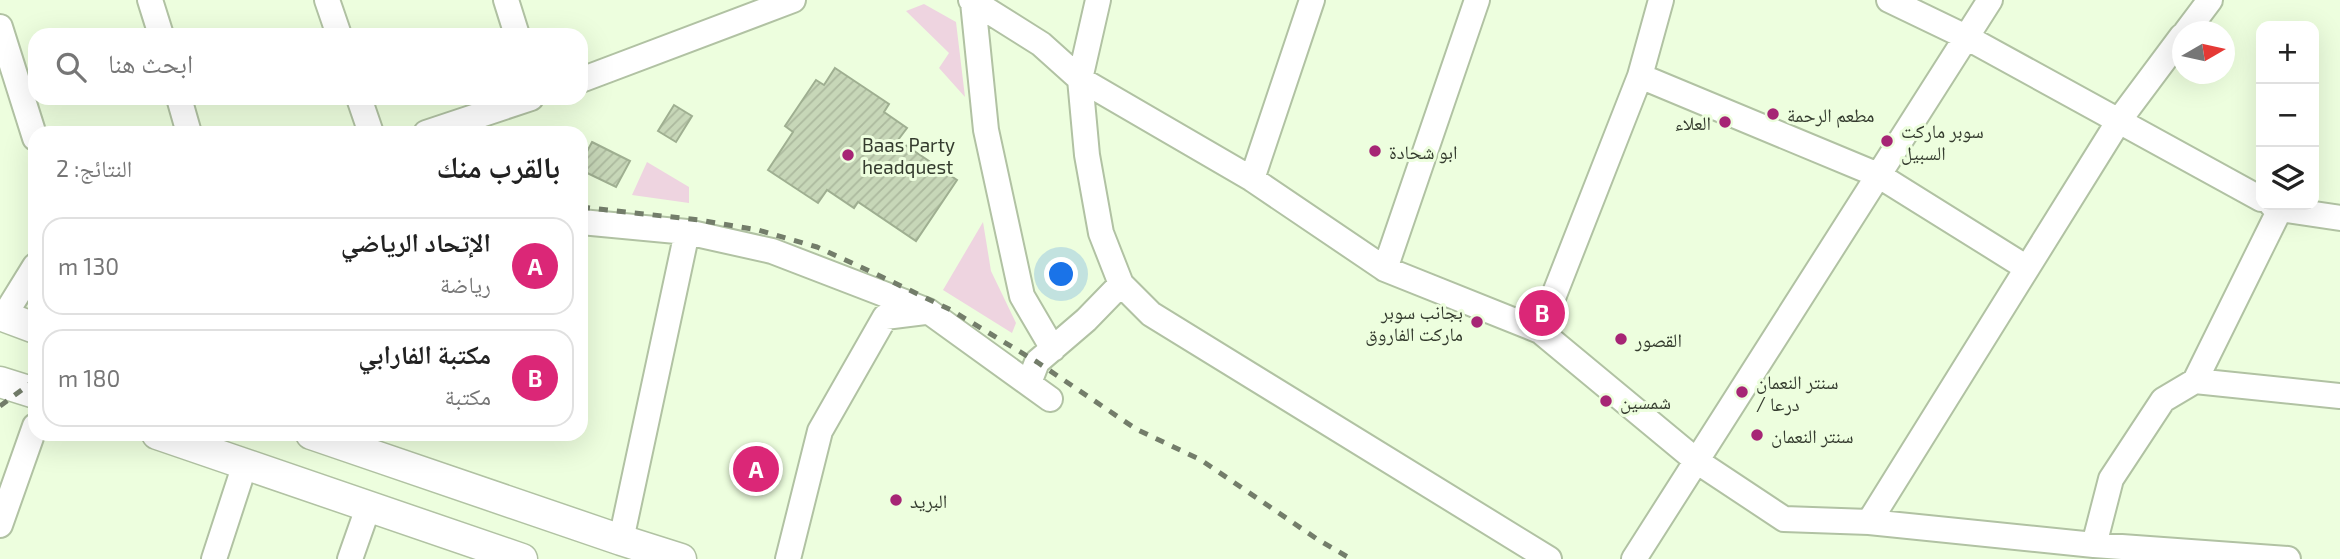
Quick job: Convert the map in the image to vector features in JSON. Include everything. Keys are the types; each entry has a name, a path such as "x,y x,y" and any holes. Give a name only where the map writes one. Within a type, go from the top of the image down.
{"main road":[{"path":"2,315 28,325"},
{"path":"0,382 28,391"},
{"path":"178,441 369,505 491,554 522,559"},
{"path":"331,441 681,559"}],"street":[{"path":"150,0 159,28"},
{"path":"327,0 337,28"},
{"path":"506,0 515,28"},
{"path":"588,77 793,0"},
{"path":"1098,0 1080,79 1087,155 1101,233 1121,284 1151,314 1549,559"},
{"path":"1252,179 1312,0"},
{"path":"1385,269 1477,0"},
{"path":"1540,331 1640,76 1661,0"},
{"path":"1889,0 1966,37 2256,196"},
{"path":"1633,559 1698,462 1990,0"},
{"path":"2194,21 2210,0"},
{"path":"972,1 1041,44 1080,79 1252,179 1385,269 1540,331 1698,462 1784,519 1869,522 2094,545 2277,559"},
{"path":"972,1 986,130 1022,296 1053,349"},
{"path":"0,27 31,126"},
{"path":"1869,522 2120,120 2172,50"},
{"path":"1640,76 1878,175 2027,268"},
{"path":"181,105 188,126"},
{"path":"361,105 369,126"},
{"path":"447,126 510,105"},
{"path":"2094,545 2111,479 2163,400 2195,381 2268,210"},
{"path":"2301,210 2340,218"},
{"path":"588,223 687,232 772,251 928,311 1050,399"},
{"path":"621,540 687,232"},
{"path":"2,315 28,276"},
{"path":"1029,383 1037,362 1086,320 1121,284"},
{"path":"788,559 820,431 885,317 928,311"},
{"path":"2195,381 2340,396"},
{"path":"0,525 30,441"},
{"path":"214,559 245,464"},
{"path":"350,559 369,505"}],"shaded area":[{"path":"924,4 956,22 965,97 939,68 949,53 906,11"},
{"path":"647,162 689,187 689,203 632,195"},
{"path":"983,222 991,271 1016,323 1012,333 943,290"}],"building":[{"name":"Baas Party headquest","path":"835,68 889,104 884,112 907,128 898,140 957,180 916,241 858,202 854,208 827,190 818,203 768,170 793,132 785,126 816,80 824,85"},
{"path":"674,105 692,116 676,142 658,131"},
{"path":"592,142 630,161 616,187 588,173 588,150"}],"railway":[{"path":"588,208 699,220 758,230 817,247 878,275 951,310 1037,362 1136,429 1201,460 1351,559"},
{"path":"0,406 28,385"}],"place":[{"name":"مطعم الرحمة","path":"1773,114"},
{"name":"العلاء","path":"1725,122"},
{"name":"سوبر ماركت السبيل","path":"1887,141"},
{"name":"ابو شحادة","path":"1375,151"},
{"name":"Baas Party headquest","path":"848,155"},
{"name":"مكتبة الفارابي","path":"1542,313"},
{"name":"بجانب سوبر ماركت الفاروق","path":"1477,322"},
{"name":"القصور","path":"1621,339"},
{"name":"سنتر النعمان / درعا","path":"1742,392"},
{"name":"شمسين","path":"1606,401"},
{"name":"سنتر النعمان","path":"1757,435"},
{"name":"الإتحاد الرياضي","path":"756,469"},
{"name":"البريد","path":"896,500"}]}
